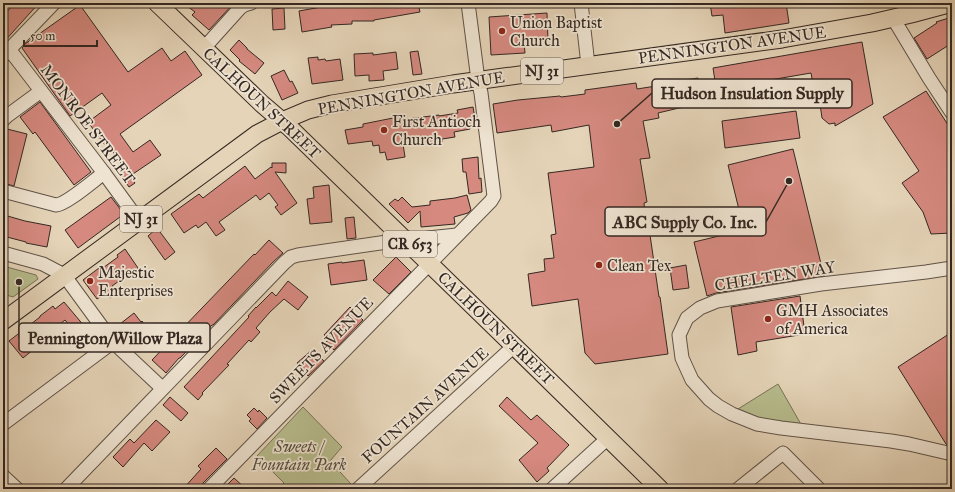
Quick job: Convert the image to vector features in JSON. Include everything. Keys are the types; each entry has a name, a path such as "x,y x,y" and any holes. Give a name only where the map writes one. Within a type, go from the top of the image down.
{"main road":[{"name":"CALHOUN STREET","path":"157,3 262,104 282,120 660,489"},
{"name":"PENNINGTON AVENUE","path":"3,321 256,134 282,120 308,110 332,104 478,80 782,39 872,23 952,3"}],"street":[{"path":"6,52 54,3"},
{"path":"204,48 240,8 251,3"},
{"path":"468,3 478,80"},
{"path":"581,3 588,65"},
{"path":"893,18 952,113"},
{"name":"MONROE STREET","path":"6,52 41,91 139,220"},
{"name":"SWEETS AVENUE","path":"209,489 491,201 494,196 478,80"},
{"path":"3,120 41,91"},
{"path":"3,191 56,205 80,191 104,173"},
{"path":"66,489 162,388 291,257 387,242 407,242 458,235"},
{"path":"3,253 43,264 64,275 113,342 162,388"},
{"name":"CHELTEN WAY","path":"952,268 821,284 717,301 700,308 687,318 679,336 682,358 692,380 709,399 732,414 757,424 891,441 952,454"},
{"path":"3,424 113,342"},
{"name":"FOUNTAIN AVENUE","path":"358,489 514,346"},
{"path":"552,489 608,438"},
{"path":"738,489 783,453 819,489"},
{"path":"4,479 17,489"}],"green space":[{"path":"3,266 36,275 38,279 13,297 3,294"},
{"path":"778,384 802,426 764,420 738,409"},
{"name":"Sweets / Fountain Park","path":"303,407 342,447 330,461 351,484 346,489 279,489 284,483 257,456"}],"building":[{"path":"15,3 39,3 3,43 3,16"},
{"path":"183,3 234,3 209,30 192,15 195,12"},
{"path":"348,3 418,3 420,12 374,21 352,21 352,24 331,25 332,27 302,32 299,11"},
{"path":"710,3 786,3 789,23 725,33 723,15 712,16"},
{"path":"80,5 128,72 162,48 171,61 185,51 202,75 120,134 133,152 150,140 161,155 130,176 135,183 129,187 117,170 123,166 107,143 105,145 88,122 111,105 102,93 70,116 22,48 25,44"},
{"path":"284,8 285,29 273,30 272,9"},
{"path":"547,13 548,41 524,42 525,53 491,55 489,17"},
{"path":"952,17 952,43 927,59 914,38 937,23 936,22"},
{"path":"239,40 247,49 264,63 255,74 239,61 240,60 230,50"},
{"path":"862,42 873,104 835,126 835,123 829,124 822,118 818,90 814,90 811,73 735,86 735,90 717,94 713,68"},
{"path":"418,51 422,74 413,75 410,52"},
{"path":"396,52 398,69 383,71 384,80 369,81 369,75 355,76 354,54 373,53 373,55"},
{"path":"318,57 318,60 325,59 326,61 340,59 343,80 312,84 308,58"},
{"path":"284,70 298,93 282,100 271,76"},
{"path":"698,78 702,105 658,113 659,118 643,121 650,158 640,159 647,202 644,203 668,354 595,364 585,353 578,299 532,306 528,274 545,271 544,259 554,258 551,235 556,234 548,173 594,167 589,125 552,132 551,125 497,133 493,104 518,100 585,94 585,90 636,83 637,89"},
{"path":"926,91 952,131 952,233 931,234 923,212 902,183 919,171 883,117"},
{"path":"40,102 91,172 74,185 35,132 33,134 20,117"},
{"path":"473,107 476,124 469,125 470,129 454,132 455,137 442,139 442,142 422,145 422,142 403,144 405,157 387,160 385,152 380,153 379,145 373,146 372,141 348,144 345,130 363,127 363,124 398,117 399,120 439,116 458,113 457,110"},
{"path":"796,111 800,138 725,148 722,121"},
{"path":"7,129 27,134 14,186 3,183 3,145"},
{"path":"793,149 824,276 716,293 707,296 694,242 744,230 728,165"},
{"path":"478,157 479,179 481,178 482,192 469,194 466,172 463,172 462,159"},
{"path":"272,163 286,163 286,173 275,172 297,203 281,215 275,207 278,205 269,193 260,200 256,195 219,222 225,230 216,236 206,222 198,228 196,225 184,233 171,214 199,194 203,198 245,166 255,179 271,167 272,168"},
{"path":"329,185 332,222 310,224 307,199 314,198 313,187"},
{"path":"467,195 471,210 468,213 454,217 455,224 421,227 420,211 408,223 389,204 395,199 398,201 402,197 412,207 430,205 430,201"},
{"path":"111,197 124,214 78,248 65,230"},
{"path":"4,215 51,226 47,247 26,243 3,236"},
{"path":"354,217 356,238 347,239 345,218"},
{"path":"157,228 175,252 165,260 148,236"},
{"path":"269,240 283,253 166,373 152,360"},
{"path":"125,249 138,268 112,286 117,293 110,298 106,293 97,299 83,280 99,268 100,270 118,257 117,255"},
{"path":"396,257 411,272 389,294 373,280"},
{"path":"364,260 367,280 331,285 328,264"},
{"path":"686,265 689,288 673,290 670,268"},
{"path":"288,281 308,297 298,310 284,299 270,312 256,328 260,332 251,342 249,340 227,364 229,365 202,393 203,394 198,400 184,387 249,317 248,316 256,307 272,292 276,296"},
{"name":"GMH Associates of America","path":"800,296 805,334 756,342 757,351 738,355 731,307"},
{"path":"64,302 85,327 79,332 73,330 65,320 51,331 48,327 34,339 39,345 23,358 9,341 53,306 55,309"},
{"path":"350,307 363,320 334,350 326,342 329,340 324,335"},
{"path":"134,313 141,322 142,321 149,332 134,344 120,324"},
{"path":"952,332 952,446 946,444 898,367"},
{"path":"312,350 324,361 308,376 297,363"},
{"path":"170,397 188,413 181,421 163,405"},
{"path":"507,397 531,420 537,415 569,445 547,468 549,471 537,482 519,460 538,443 499,406"},
{"path":"254,408 258,412 259,410 267,418 257,429 249,421 251,419 247,415"},
{"path":"156,420 170,432 152,451 144,443 123,467 113,457 130,439 134,443"},
{"path":"216,448 227,459 203,483 201,489 183,489 201,469 198,466"},
{"path":"234,478 246,489 223,489"}],"place":[{"name":"Union Baptist Church","path":"502,31"},
{"name":"Hudson Insulation Supply","path":"617,124"},
{"name":"First Antioch Church","path":"384,130"},
{"name":"ABC Supply Co. Inc.","path":"789,181"},
{"name":"Clean Tex","path":"599,265"},
{"name":"Majestic Enterprises","path":"90,281"},
{"name":"Pennington/Willow Plaza","path":"19,282"},
{"name":"GMH Associates of America","path":"768,319"}]}
